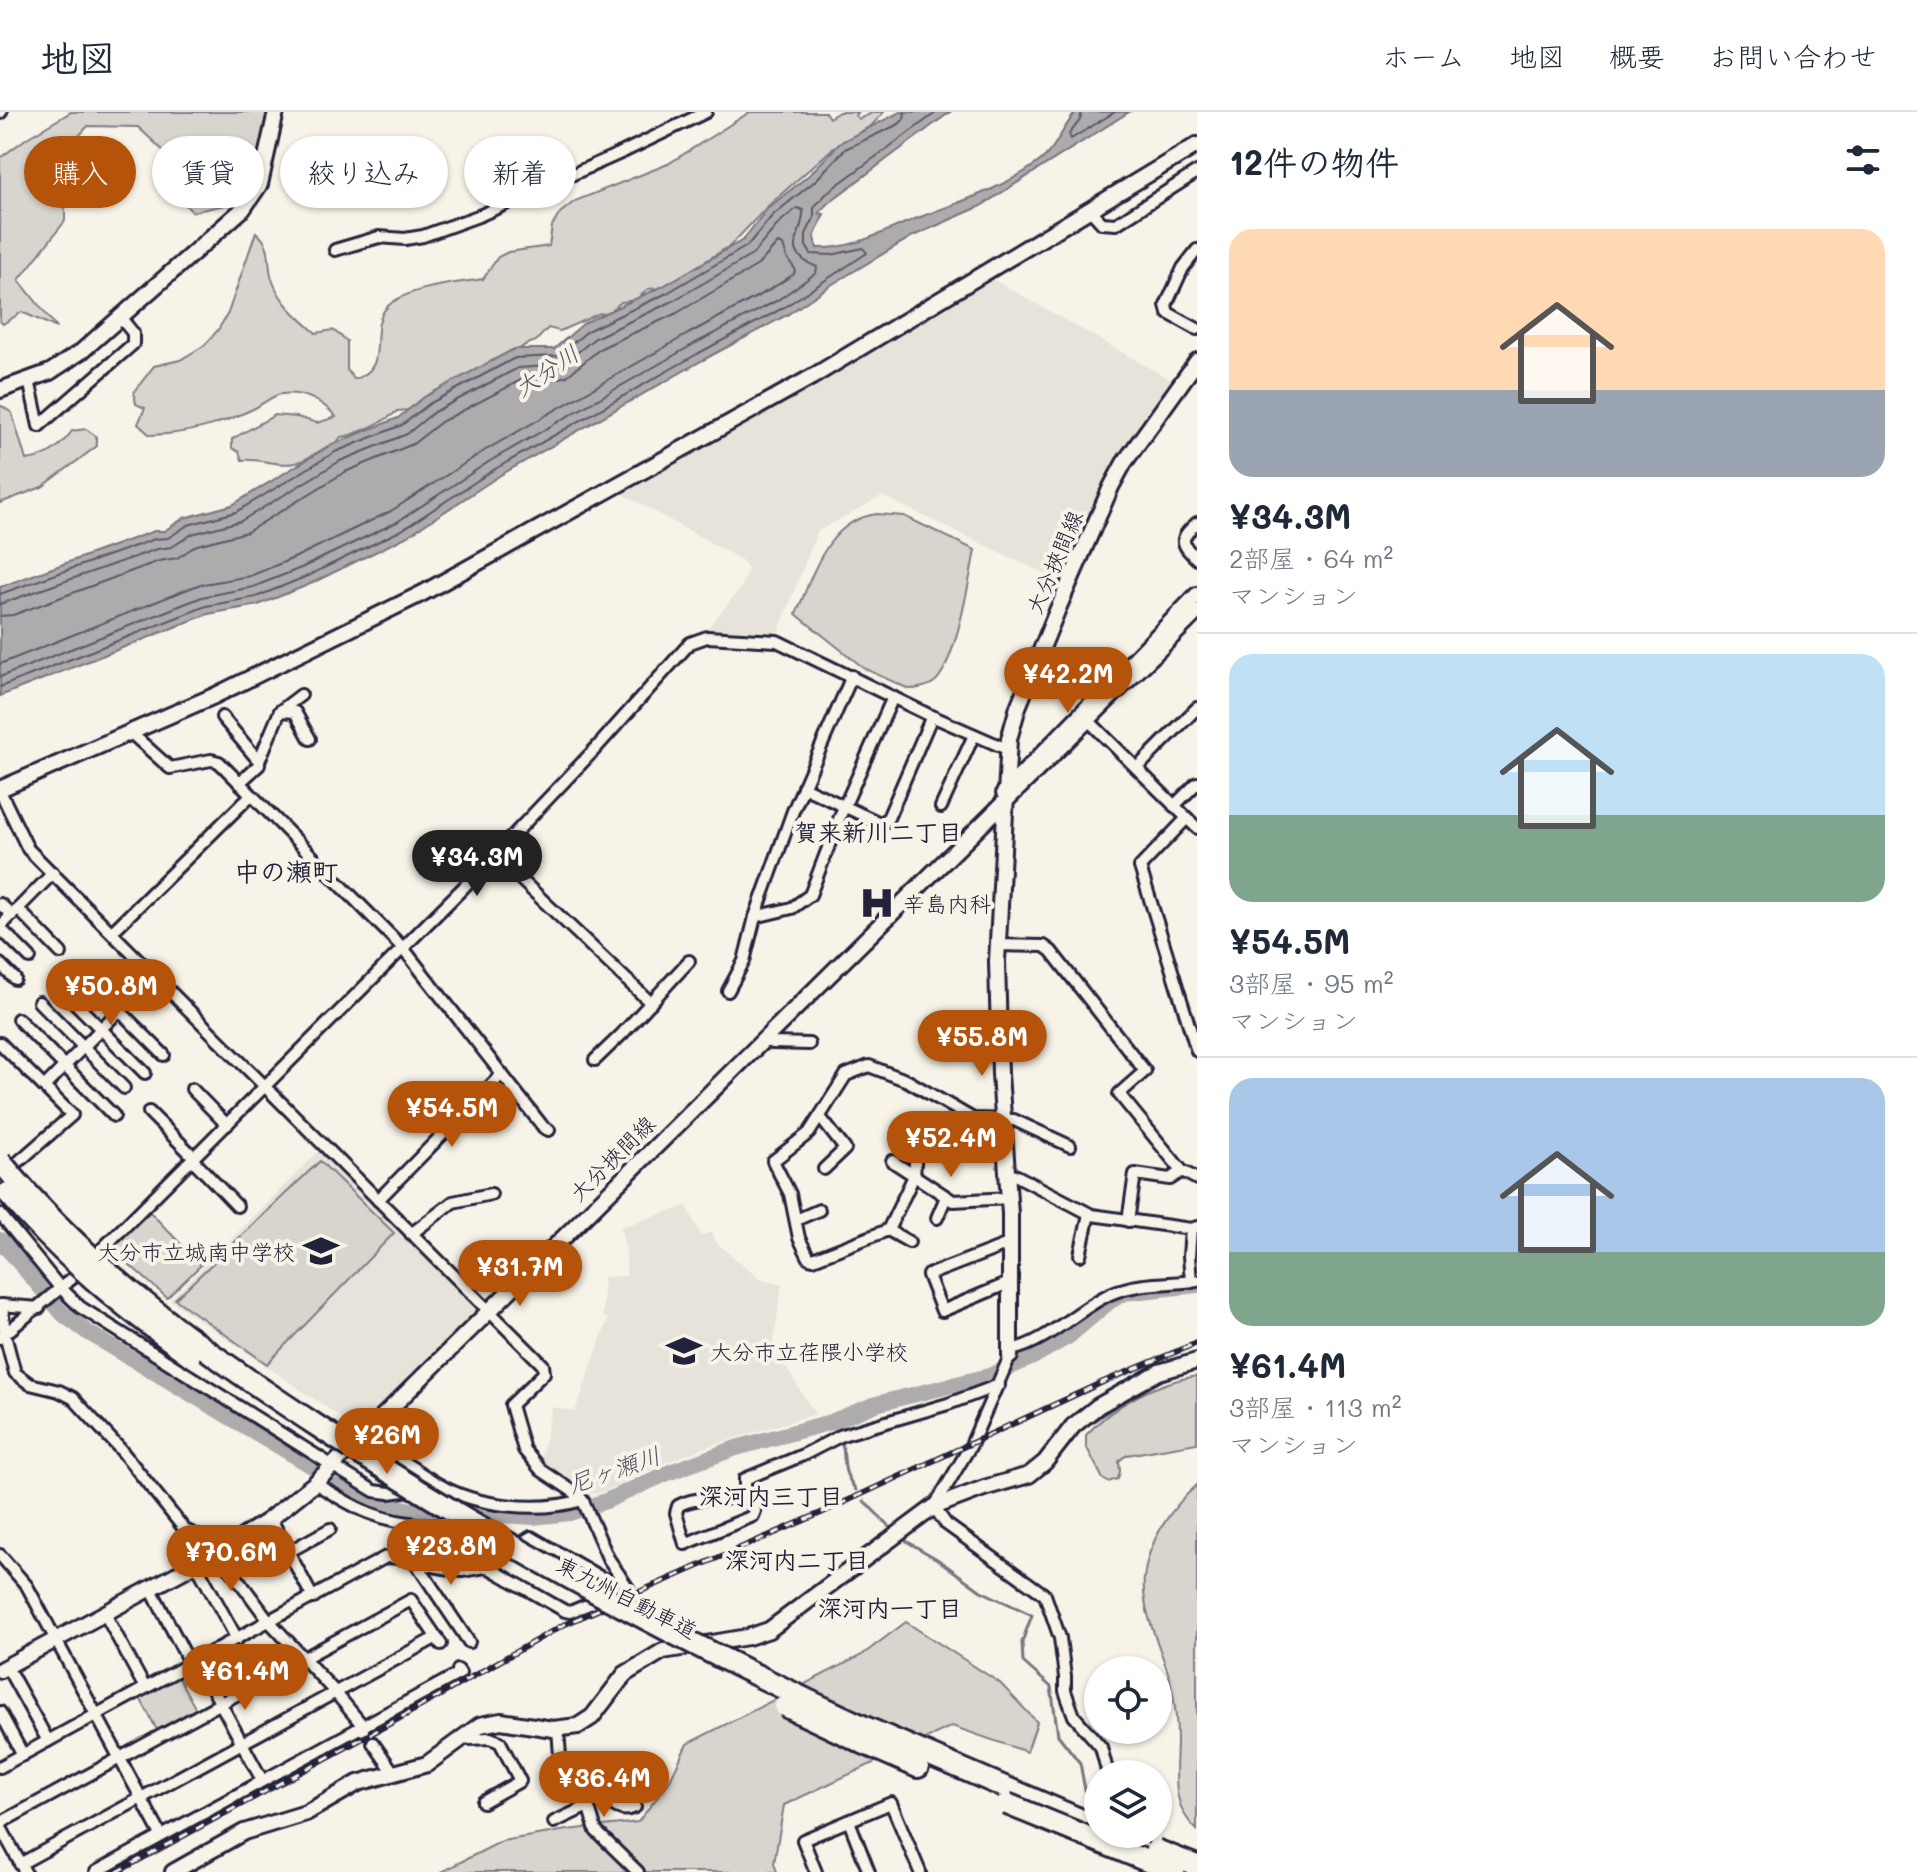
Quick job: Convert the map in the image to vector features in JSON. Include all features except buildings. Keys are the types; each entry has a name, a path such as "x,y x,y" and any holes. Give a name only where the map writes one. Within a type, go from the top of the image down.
{"highway":[{"name":"東九州自動車道","path":"0,1161 57,1226 105,1272 196,1343 314,1424 547,1568 864,1735"},
{"name":"東九州自動車道","path":"0,1180 45,1235 118,1302 296,1428 545,1582 864,1735 1174,1872"},
{"name":"東九州自動車道","path":"1010,1798 1084,1822"},
{"path":"1151,1848 1197,1866"}],"main road":[{"path":"0,390 65,363 252,199 263,175 276,112"},
{"path":"0,790 277,666 487,558 800,384 1197,145"},
{"name":"大分挾間線","path":"1010,1353 1010,1198 998,1027 998,945 1007,749 1018,707 1111,487 1124,463 1197,361"},
{"path":"1084,717 1197,595"},
{"path":"1084,717 1197,612"},
{"name":"大分挾間線","path":"4,1668 218,1552 271,1519 315,1483 1084,717"},
{"path":"173,1872 244,1832 306,1813 358,1783 431,1762 480,1725 501,1721 557,1734 586,1721 625,1674 655,1654 748,1637 769,1630 934,1507 1029,1475 1045,1462 1073,1426 1098,1406 1159,1372 1197,1361"}],"street":[{"path":"335,250 379,237 405,239 423,236 481,215 706,112"},
{"path":"1091,211 1102,223 1116,224 1197,172"},
{"path":"1197,250 1183,268 1166,305 1168,313 1197,329"},
{"path":"29,380 39,426 133,344 133,333 120,317"},
{"path":"1197,523 1184,535 1183,540 1185,548 1197,559"},
{"path":"2,1336 61,1288 227,1125 495,855 695,640 707,637 772,640 1007,749"},
{"path":"728,991 744,961 755,917 803,787 852,676"},
{"path":"239,783 259,765 280,711 301,695"},
{"path":"755,917 792,908 810,895 893,697"},
{"path":"1137,768 1197,708"},
{"path":"280,711 295,712 310,739"},
{"path":"803,787 885,823 932,716"},
{"path":"222,717 259,761"},
{"path":"1084,717 1197,828"},
{"path":"131,733 166,767 215,760 403,948 544,1128 549,1130"},
{"path":"941,807 974,735"},
{"path":"1174,806 1197,783"},
{"path":"0,790 28,849 543,1365 544,1373 511,1405 524,1450 541,1470 582,1500 608,1558 628,1586 570,1612 468,1556"},
{"path":"112,932 251,795"},
{"path":"1187,818 1140,867 1197,1051"},
{"path":"495,855 651,1003"},
{"path":"30,958 0,927 53,873"},
{"path":"0,904 15,912 61,953"},
{"path":"998,945 1044,946 1051,951 1145,1071 1119,1094 1182,1171 1197,1179"},
{"path":"595,1060 689,961"},
{"path":"0,964 15,979"},
{"path":"83,974 164,1055"},
{"path":"44,1087 155,974"},
{"path":"58,986 145,1073"},
{"path":"39,1002 124,1088"},
{"path":"18,1019 114,1116"},
{"path":"762,1040 809,1044"},
{"path":"0,1043 72,1115 0,1180"},
{"path":"927,1134 916,1150 914,1176 888,1230 811,1259 799,1238 790,1194 773,1161 803,1139 846,1075 869,1066 908,1081 973,1119 1020,1122 1070,1146"},
{"path":"378,1200 502,1074"},
{"path":"192,1089 227,1125"},
{"path":"149,1112 237,1206"},
{"path":"820,1117 845,1149 824,1169"},
{"path":"892,1161 956,1201 1010,1198"},
{"path":"1128,1221 1135,1174 1170,1179 1182,1171"},
{"path":"1008,1175 1017,1176 1089,1214 1194,1228 1189,1256 1194,1282 1134,1287 1112,1293 1010,1353 1000,1384 971,1445 934,1507 946,1524 1045,1595 1060,1638 1065,1691 1074,1716 1101,1747 1104,1760"},
{"path":"411,1234 453,1202 491,1194"},
{"path":"937,1218 946,1197"},
{"path":"796,1220 819,1210"},
{"path":"0,1214 80,1307 333,1466 374,1491 389,1493 441,1486"},
{"path":"1080,1255 1089,1214"},
{"path":"888,1230 909,1242"},
{"path":"1011,1243 928,1275 942,1311 1011,1282"},
{"path":"39,1308 1,1305 2,1336 15,1373 30,1384 73,1398 121,1450 185,1530 205,1539 218,1552 269,1621 335,1692 363,1728"},
{"path":"132,1340 152,1310 165,1309 346,1436 389,1454 441,1486 486,1504 552,1505 582,1500"},
{"path":"747,1494 728,1500 694,1499 678,1506 676,1513 685,1544 753,1516 755,1511 747,1494 745,1479 842,1435 958,1401 1000,1384"},
{"path":"315,1483 354,1507 383,1519 429,1525"},
{"path":"271,1519 313,1598"},
{"path":"288,1552 330,1529"},
{"path":"416,1563 462,1571 485,1567 531,1537 612,1584 613,1594"},
{"path":"0,1555 23,1579 161,1835"},
{"path":"0,1767 386,1557 411,1559 416,1563 469,1642"},
{"path":"196,1564 237,1639"},
{"path":"151,1589 220,1702 262,1780"},
{"path":"411,1600 439,1640 335,1692 141,1797 22,1868 0,1827 119,1757 303,1658 411,1600"},
{"path":"105,1614 145,1688"},
{"path":"4,1668 48,1741"},
{"path":"96,1872 363,1728 460,1673 458,1670"},
{"path":"0,1712 23,1755"},
{"path":"557,1734 563,1762 583,1788 599,1835 638,1872"},
{"path":"465,1735 470,1739 490,1738 500,1742 520,1781 483,1802"},
{"path":"373,1743 394,1773"},
{"path":"576,1778 594,1786 620,1810 635,1807"},
{"path":"816,1872 803,1840 891,1803 920,1872"},
{"path":"554,1822 588,1806"},
{"path":"849,1821 869,1872"},
{"path":"1143,1848 1154,1872"}],"shaded area":[{"path":"71,112 272,112 264,144 264,136 152,136 152,140 138,127 88,126 79,136 30,136"},
{"path":"750,112 825,112 829,118 839,112 858,112 855,115 859,119 874,112 884,112 872,125 832,149 769,205 731,245 663,288 648,289 636,300 621,302 606,315 600,313 560,331 548,328 536,341 525,345 499,365 411,410 397,411 370,427 341,437 300,461 283,464 242,460 239,452 232,448 232,439 275,415 317,423 336,417 325,406 304,396 289,393 277,395 228,420 177,433 150,435 138,424 145,408 136,404 134,392 154,366 180,360 205,345 218,330 228,313 256,232 265,243 272,279 290,309 316,333 333,330 347,341 347,370 354,379 373,367 378,326 388,306 408,294 483,279 498,257 508,252 549,246 552,226 566,208 576,208 576,201 668,164"},
{"path":"24,140 24,208 65,208 65,221 19,280 57,328 22,312 3,324 0,321 0,158"},
{"path":"188,208 211,208 192,212"},
{"path":"994,280 1171,380 1105,477 1065,575 1056,579 882,496 817,532 778,633 706,630 741,588 748,568 740,559 619,492"},
{"path":"2,406 12,413 26,460 52,451 72,431 86,429 96,436 97,446 42,487 0,503"},
{"path":"877,514 904,516 975,550 955,642 941,674 925,687 909,689 865,669 796,614 816,567 834,538 860,518"},
{"name":"大分市立城南中学校","path":"322,1148 482,1309 358,1429 170,1300"},
{"path":"320,1161 394,1233 267,1364 175,1299"},
{"name":"大分市立荏隈小学校","path":"687,1206 701,1236 710,1232 718,1244 761,1280 782,1284 772,1353 787,1369 815,1414 700,1449 604,1492 586,1495 540,1463 552,1407 575,1412 608,1319 603,1316 603,1277 626,1276 626,1252 620,1227"},
{"path":"150,1212 201,1265 167,1298 112,1249"},
{"path":"1197,1376 1197,1443 1127,1455 1119,1461 1118,1479 1108,1482 1103,1479 1086,1446 1086,1435 1109,1414 1137,1396"},
{"path":"1197,1485 1197,1830 1182,1810 1176,1788 1177,1739 1172,1656 1162,1656 1144,1591 1150,1551 1178,1504"},
{"path":"906,1622 1000,1683 1037,1722 1027,1752 952,1726 784,1805 774,1863 777,1872 441,1872 502,1841 638,1822 669,1782 687,1744 862,1655"},
{"path":"177,1675 197,1711 158,1732 139,1696"}],"water":[{"name":"大分川","path":"900,112 950,112 828,203 819,213 824,214 814,237 817,248 844,246 871,237 1012,179 1045,156 1076,112 1129,112 979,207 913,236 787,315 499,476 406,537 308,585 258,605 208,614 0,696 0,587 154,531 164,531 184,518 232,505 331,445 398,418 424,397 514,349 554,349 584,323 663,286 743,240 767,209 809,175 841,142"}],"waterway":[{"name":"尼ヶ瀬川","path":"0,1240 63,1314 87,1332 352,1490 382,1503 411,1510 533,1517 570,1513 736,1448 831,1422 876,1404 989,1376 1031,1358 1069,1336 1124,1293 1197,1285"},
{"path":"1147,1386 1197,1370"},
{"path":"1067,1445 1078,1432 1127,1398"},
{"path":"831,1422 836,1429"},
{"path":"842,1442 846,1471 856,1490"},
{"path":"864,1501 892,1529"},
{"path":"917,1529 937,1515"},
{"path":"901,1538 981,1591 1032,1615 1022,1642 1023,1662 1051,1687 1058,1735 1080,1763 1084,1785"},
{"path":"525,1732 565,1736 587,1728"},
{"path":"493,1729 513,1730"},
{"path":"411,1776 426,1771"},
{"path":"189,1872 234,1846"}],"railway":[{"path":"117,1872 563,1625 821,1513 1103,1382 1197,1343"}],"place":[{"name":"辛島内科","path":"877,903"},
{"name":"大分市立城南中学校","path":"321,1251"},
{"name":"大分市立荏隈小学校","path":"684,1351"}],"district":[{"name":"賀来新川二丁目","path":"878,831"},
{"name":"中の瀬町","path":"286,871"},
{"name":"深河内三丁目","path":"771,1495"},
{"name":"深河内二丁目","path":"797,1559"},
{"name":"深河内一丁目","path":"890,1607"}]}
